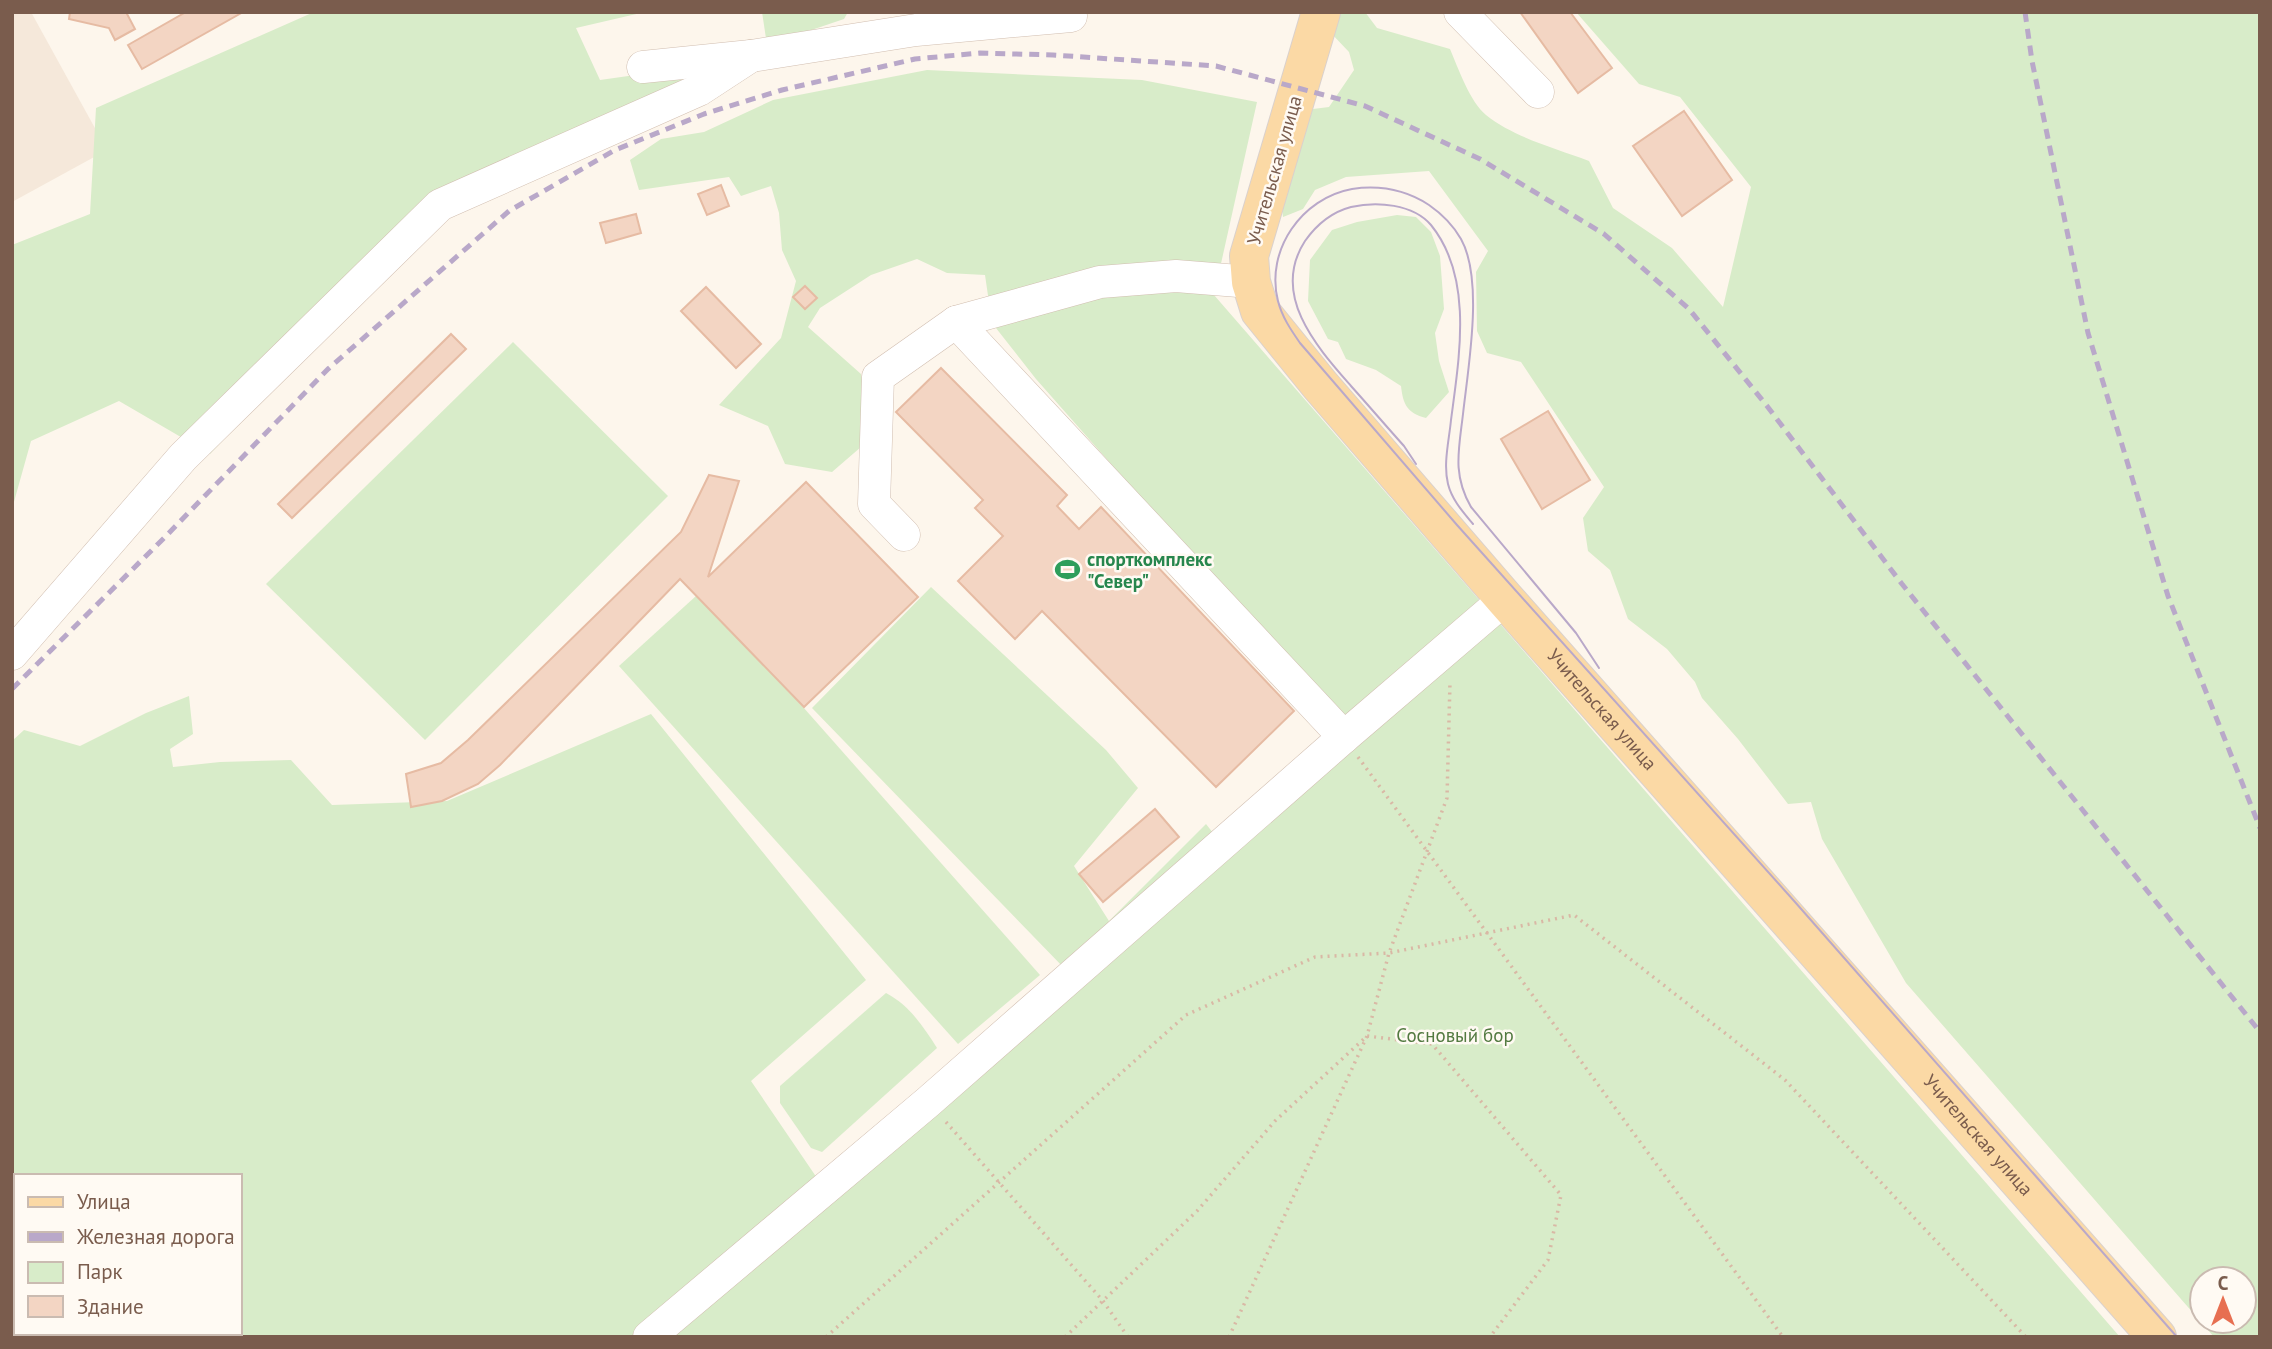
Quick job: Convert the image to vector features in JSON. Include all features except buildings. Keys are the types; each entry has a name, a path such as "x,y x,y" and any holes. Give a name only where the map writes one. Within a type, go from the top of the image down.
{"main road":[{"name":"Учительская улица","path":"1321,12 1249,256 1251,282 1260,311 1320,385 1505,599 2157,1337"}],"lane":[{"path":"1460,12 1538,92"},
{"path":"643,67 751,56 916,30 1077,14"},
{"path":"12,654 183,457 440,205 699,90 751,56"},
{"path":"904,535 874,504 878,377 956,322 1100,282 1176,276 1251,282"},
{"path":"956,322 1344,737"},
{"path":"649,1337 928,1102 1505,599"}],"path":[{"path":"1229,1337 1367,1036 1389,953 1447,798 1450,679"},
{"path":"1344,737 1783,1337"},
{"path":"826,1337 1186,1015 1315,957 1389,953 1574,915 1785,1080 2026,1337"},
{"path":"1065,1337 1197,1211 1275,1121 1367,1036 1432,1044 1561,1195 1548,1260 1490,1337"},
{"path":"928,1102 1104,1301 1128,1337"}],"shaded area":[{"path":"12,12 31,12 107,150 12,202"}],"green space":[{"path":"314,12 645,12 576,28 600,80 720,63 436,215 210,454 119,401 31,441 12,509 12,245 90,214 96,108"},
{"path":"762,12 848,12 844,19 767,45"},
{"path":"1327,12 1365,12 1377,28 1450,49 1470,93 1486,115 1522,136 1589,161 1613,208 1672,248 1723,307 1751,187 1680,97 1639,84 1576,12 2260,12 2260,1337 2212,1335 2258,1335 2258,1265 2188,1265 2188,1307 1906,983 1822,839 1811,802 1788,804 1738,739 1702,698 1695,682 1667,649 1628,619 1610,570 1588,551 1583,518 1604,487 1521,362 1487,353 1477,331 1476,272 1488,251 1429,171 1346,177 1315,190 1303,209 1283,217 1280,192 1305,110 1329,107 1354,70 1349,52 1330,32"},
{"name":"Сосновый бор","path":"927,70 1142,80 1257,102 1214,295 2120,1337 12,1337 12,741 24,730 80,746 146,713 189,696 193,734 170,749 173,767 220,762 291,760 332,805 447,801 651,714 866,980 751,1081 817,1178 1065,969 812,708 931,587 1106,750 1138,788 1074,866 1109,921 1206,824 1217,838 1345,729 1036,379 992,323 985,275 947,273 917,259 871,275 820,308 808,327 861,374 866,404 861,447 832,472 785,464 768,426 719,405 781,338 796,281 782,250 779,213 771,186 741,196 729,177 639,190 630,160 661,139 704,132 773,100"},
{"path":"1397,215 1416,217 1431,232 1440,256 1444,309 1435,333 1439,361 1449,392 1426,418 1407,407 1401,386 1376,370 1346,359 1338,342 1328,339 1308,301 1310,260 1332,230 1357,222"},
{"path":"513,342 668,496 425,740 266,584"},
{"path":"696,596 788,690 1040,975 958,1044 619,666"},
{"path":"886,993 909,1010 937,1048 822,1152 811,1148 780,1103 780,1086"}],"tram line":[{"path":"1599,668 1576,633 1471,507 1461,483 1458,461 1471,349 1473,300 1468,256 1461,239 1447,220 1429,205 1392,190 1352,189 1334,194 1318,203 1291,229 1277,263 1275,282 1278,301 1284,318 1300,343 1457,525 1795,902 2177,1337"},
{"path":"1416,464 1404,446 1312,337 1295,300 1293,281 1296,261 1305,241 1325,220 1351,207 1372,204 1405,208 1415,212 1431,225 1445,246 1453,269 1460,319 1460,345 1446,469 1455,501 1473,524"}],"railway":[{"path":"2025,12 2032,61 2088,333 2168,596 2260,828"},
{"path":"12,689 328,369 509,211 615,150 704,114 782,90 915,59 980,53 1216,66 1365,106 1480,159 1604,234 1689,309 1767,406 1902,584 2260,1032"}],"place":[{"name":"спорткомплекс \"Север\"","path":"1067,570"}]}
